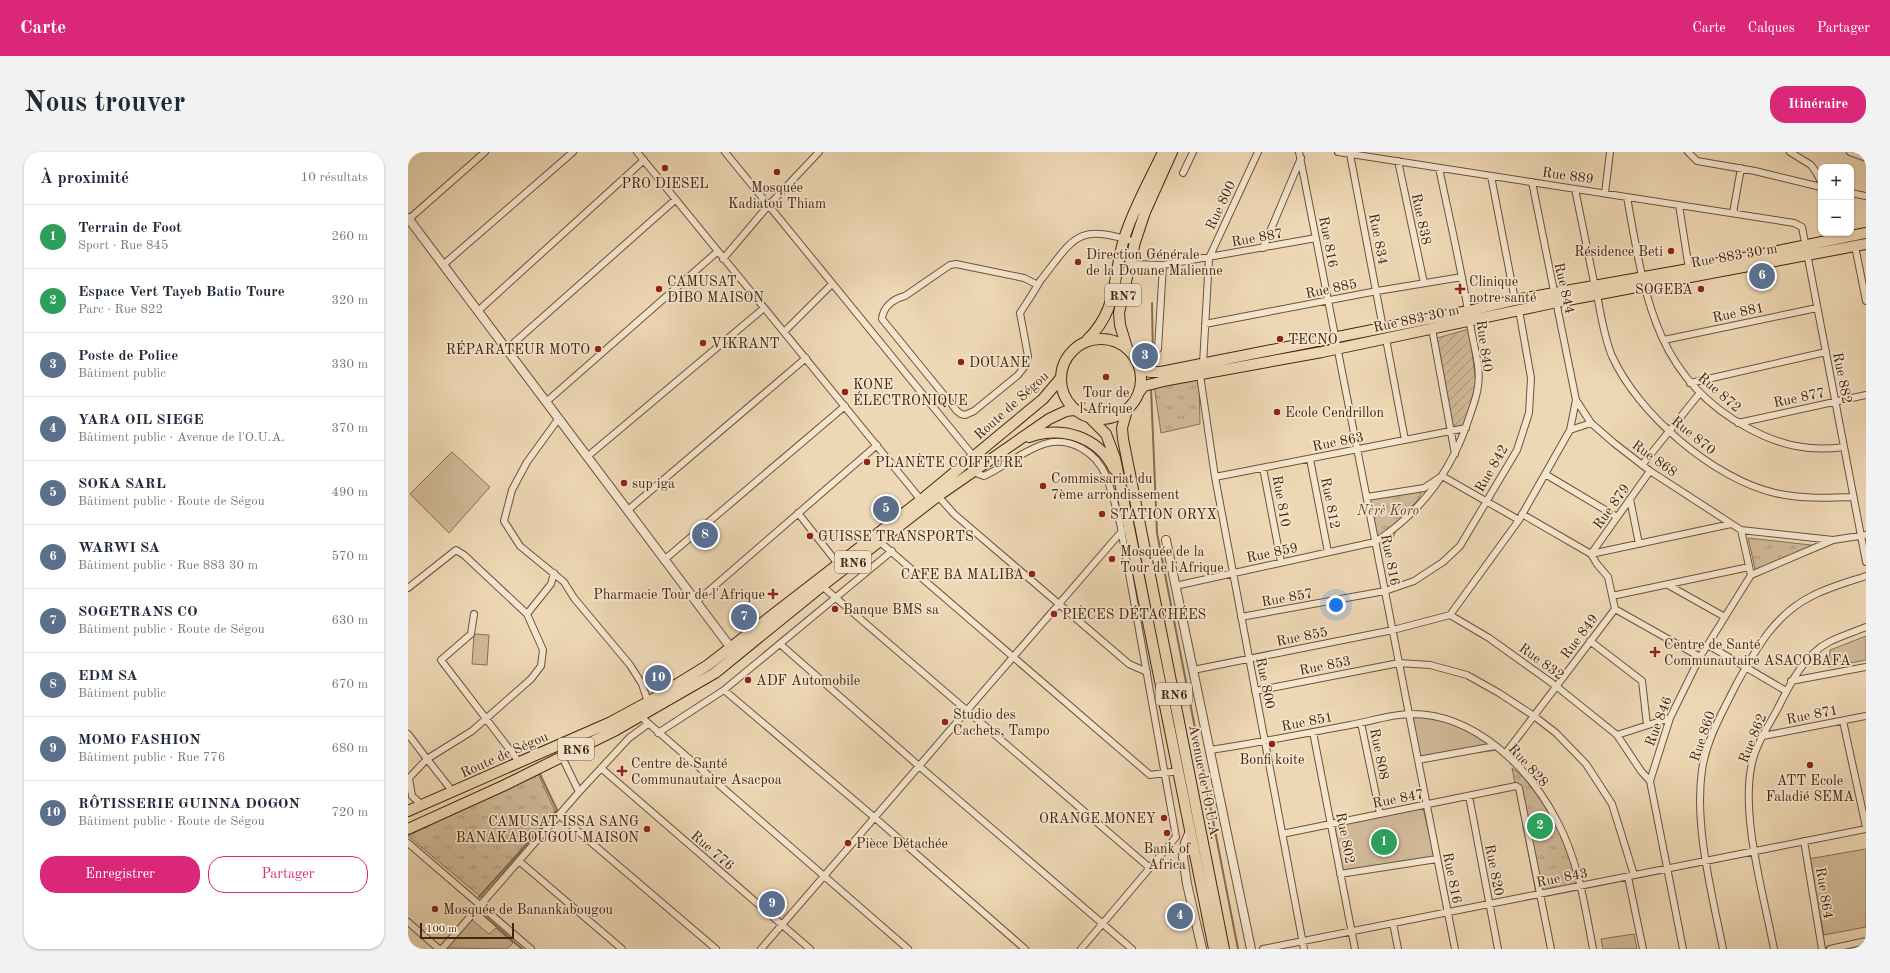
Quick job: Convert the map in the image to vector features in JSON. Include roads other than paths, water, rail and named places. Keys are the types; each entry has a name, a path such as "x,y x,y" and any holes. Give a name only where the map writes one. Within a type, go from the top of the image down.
{"main road":[{"name":"RN7","path":"1086,341 1104,321 1109,310 1124,239 1163,152"},
{"name":"RN7","path":"1127,348 1120,326 1119,313 1135,242 1146,212 1172,152"},
{"path":"1642,282 1690,269 1806,251 1866,233"},
{"name":"Rue 883 30 m","path":"1139,392 1144,386 1155,382 1200,375 1386,339 1432,329 1469,316 1519,310 1555,298 1806,251 1866,244"},
{"path":"1140,368 1150,372 1161,372 1383,328 1469,316 1515,300 1555,298"},
{"path":"1060,379 1061,369 1070,352 1086,341 1097,338 1118,342 1127,348 1135,357 1140,368 1141,384 1139,392 1134,402 1127,410 1117,416 1106,419 1090,418 1074,410"},
{"name":"Route de Ségou","path":"408,829 562,757 640,716 715,673 734,652 838,564 921,500 1043,399 1060,379"},
{"name":"Route de Ségou","path":"408,811 611,722 648,702 708,665 734,652 880,542 938,496 1049,419 1066,411 1074,410 1064,396 1060,379"},
{"name":"Avenue de l'O.U.A.","path":"1127,410 1122,424 1123,439 1224,949"},
{"name":"Avenue de l'O.U.A.","path":"1090,418 1100,427 1108,439 1121,484 1214,949"},
{"name":"RN6","path":"1009,446 1042,433 1065,432 1089,441 1102,451 1121,484"}],"street":[{"path":"485,152 408,219 588,456 734,652"},
{"path":"443,265 573,152"},
{"path":"637,152 717,252 806,358 921,500"},
{"path":"725,152 974,457"},
{"path":"723,259 768,206 819,152"},
{"path":"1183,173 1193,152"},
{"name":"Rue 800","path":"1203,364 1208,258 1258,152"},
{"name":"Rue 889","path":"1338,152 1794,223"},
{"path":"1605,193 1610,152"},
{"path":"1688,152 1697,161 1741,168 1818,186"},
{"path":"1790,152 1811,165 1818,176"},
{"path":"1850,152 1866,158"},
{"name":"Rue 834","path":"1350,154 1383,328"},
{"path":"1263,248 1300,155"},
{"name":"Rue 816","path":"1300,155 1454,949"},
{"path":"478,311 644,160"},
{"name":"Rue 838","path":"1398,161 1424,283"},
{"name":"Rue 840","path":"1375,542 1394,530 1426,499 1442,476 1455,454 1466,428 1478,386 1478,367 1469,316 1439,168"},
{"path":"1733,213 1741,168"},
{"path":"1491,176 1515,300"},
{"name":"Rue 844","path":"1532,182 1576,400"},
{"name":"Rue 870","path":"1575,189 1603,330 1612,356 1637,397 1649,412 1669,431 1714,466 1761,490 1808,498 1854,497"},
{"path":"1854,194 1866,196"},
{"name":"Rue 872","path":"1627,197 1642,282 1653,318 1678,367 1699,394 1738,423 1768,439 1800,448 1824,450 1844,447"},
{"path":"507,349 676,200"},
{"path":"1679,205 1690,269"},
{"name":"Rue 882","path":"1794,223 1802,227 1835,402 1863,535 1866,562"},
{"path":"1038,285 1024,278 956,264 950,265 905,296 900,297 887,306 883,311 882,319 957,411 965,415 974,411 1012,380 1025,366 1028,356 1020,313 1038,285 1069,245 1078,238 1089,233 1101,233 1135,242"},
{"name":"Rue 887","path":"1130,264 1163,265 1316,238"},
{"path":"1855,246 1866,301"},
{"path":"546,402 717,252"},
{"path":"1158,349 1163,265"},
{"name":"Rue 885","path":"1205,324 1376,291 1462,277"},
{"path":"784,332 832,284"},
{"path":"588,456 764,308"},
{"name":"Rue 881","path":"1664,340 1817,308"},
{"name":"Rue 842","path":"1385,591 1414,581 1443,562 1460,546 1517,450 1529,414 1531,378 1519,310"},
{"path":"1432,329 1455,454"},
{"path":"1386,339 1405,440"},
{"path":"1320,341 1322,352"},
{"path":"1690,383 1826,352"},
{"path":"628,510 806,358"},
{"name":"Rue 800","path":"1200,375 1215,477 1304,949"},
{"path":"1642,465 1699,394"},
{"name":"Rue 877","path":"1738,423 1866,395"},
{"path":"1392,630 1450,615 1520,517 1570,430 1576,400"},
{"name":"Rue 868","path":"1576,400 1591,422 1650,472 1730,524"},
{"path":"664,560 845,406"},
{"path":"559,418 527,462 512,490 504,521 520,546 564,582 574,598 630,665 642,684 648,702"},
{"path":"1570,430 1591,422"},
{"name":"Rue 863","path":"1215,477 1466,428"},
{"path":"973,472 984,476 1044,444 1054,442 1078,445 1095,459 1106,475 1122,531 1176,837 1194,851"},
{"path":"696,602 877,445"},
{"name":"Rue 812","path":"1310,459 1328,552"},
{"name":"Rue 810","path":"1263,468 1281,562"},
{"name":"Rue 879","path":"1591,554 1650,472"},
{"path":"1545,474 1617,517"},
{"path":"1367,497 1424,488 1442,476 1486,501 1591,554 1596,564 1608,577 1615,609 1700,657"},
{"path":"938,496 954,514 1129,664 1147,672"},
{"path":"1630,499 1639,544"},
{"path":"798,513 838,564"},
{"path":"1120,523 1131,537"},
{"path":"1591,554 1730,524 1741,530 1833,540"},
{"path":"1741,530 1751,575 1833,540 1863,535"},
{"path":"761,949 1122,531"},
{"name":"Avenue de l'O.U.A.","path":"1166,540 1174,586 1251,949"},
{"path":"880,542 1150,775 1179,771"},
{"name":"Rue 859","path":"1174,586 1375,542"},
{"path":"408,588 456,550 464,555 527,614 543,650 541,666 531,679 472,731 427,758 410,778 412,796 422,805"},
{"path":"658,733 724,690 892,551"},
{"path":"1612,596 1749,567"},
{"path":"527,614 551,584 554,573"},
{"name":"Rue 846","path":"1683,949 1650,780 1670,718 1700,657 1751,575"},
{"name":"Rue 860","path":"1722,949 1706,861 1700,807 1702,769 1715,725 1746,667 1774,624 1786,612 1812,596 1866,576"},
{"path":"1668,585 1725,617"},
{"path":"822,586 837,597 1150,868"},
{"name":"Rue 857","path":"1241,617 1385,591"},
{"name":"Rue 849","path":"1505,754 1615,609"},
{"path":"474,614 471,634 441,660 520,763"},
{"name":"Rue 832","path":"1450,615 1489,638 1556,686 1617,735 1641,771 1650,780"},
{"name":"Rue 862","path":"1774,949 1750,826 1750,778 1752,762 1763,736 1791,681 1809,658 1828,642 1866,627"},
{"name":"Rue 855","path":"1193,670 1392,630"},
{"path":"1590,641 1642,681 1647,725"},
{"path":"780,644 918,766 1102,925 1132,949"},
{"path":"1708,645 1786,691"},
{"name":"Rue 853","path":"1255,691 1399,663 1430,664 1467,675 1500,693 1556,733 1586,764 1612,804 1631,876 1643,949"},
{"path":"1791,681 1866,667"},
{"path":"724,690 874,817 1025,949"},
{"name":"Rue 851","path":"1210,750 1409,714"},
{"name":"Rue 828","path":"1409,714 1442,718 1476,732 1505,754 1530,780 1557,821 1568,846 1581,886 1593,949"},
{"path":"640,716 908,949"},
{"name":"Rue 871","path":"1763,736 1866,716"},
{"path":"1617,735 1670,718"},
{"path":"1842,721 1866,828"},
{"name":"Rue 808","path":"1361,723 1380,814"},
{"path":"442,949 579,792 629,738 648,724"},
{"name":"Rue 802","path":"1313,732 1355,949"},
{"path":"408,734 453,792"},
{"path":"1418,760 1495,746"},
{"path":"562,757 579,792"},
{"name":"Rue 776","path":"601,768 810,949"},
{"name":"Rue 847","path":"1282,834 1518,787 1540,894"},
{"name":"Rue 820","path":"1469,796 1498,949"},
{"path":"559,815 716,949"},
{"name":"Rue 843","path":"1263,949 1866,828"},
{"name":"Avenue de l'O.U.A.","path":"1190,831 1185,843 1183,857 1202,949"},
{"path":"1081,949 1176,837"},
{"name":"Rue 864","path":"1804,841 1822,949"},
{"path":"409,844 531,949"},
{"path":"1340,874 1437,859"},
{"path":"519,861 622,949"},
{"path":"1540,894 1550,949"},
{"path":"408,922 438,949"},
{"path":"1393,923 1398,949"},
{"path":"1830,949 1866,941"}],"waterway":[{"path":"1152,303 1153,360"},
{"path":"1151,388 1157,533 1238,949"},
{"path":"479,897 557,810 539,772"},
{"path":"480,912 522,949"}],"place":[{"name":"PRO DIESEL","path":"665,168"},
{"name":"Mosquée Kadiatou Thiam","path":"777,172"},
{"name":"Résidence Beti","path":"1671,251"},
{"name":"Direction Générale de la Douane Malienne","path":"1078,262"},
{"name":"WARWI SA","path":"1762,276"},
{"name":"CAMUSAT DIBO MAISON","path":"659,289"},
{"name":"Clinique notre santé","path":"1460,289"},
{"name":"SOGEBA","path":"1701,289"},
{"name":"TECNO","path":"1280,339"},
{"name":"VIKRANT","path":"703,343"},
{"name":"RÉPARATEUR MOTO","path":"598,349"},
{"name":"Poste de Police","path":"1145,356"},
{"name":"DOUANE","path":"961,362"},
{"name":"Tour de l'Afrique","path":"1106,377"},
{"name":"KONE ÉLECTRONIQUE","path":"845,392"},
{"name":"Ecole Cendrillon","path":"1277,412"},
{"name":"PLANÈTE COIFFURE","path":"867,462"},
{"name":"sup iga","path":"624,483"},
{"name":"Commissariat du 7ème arrondissement","path":"1043,486"},
{"name":"SOKA SARL","path":"886,509"},
{"name":"STATION ORYX","path":"1102,514"},
{"name":"EDM SA","path":"705,535"},
{"name":"GUISSE TRANSPORTS","path":"810,536"},
{"name":"Mosquée de la Tour de l'Afrique","path":"1112,559"},
{"name":"CAFE BA MALIBA","path":"1032,574"},
{"name":"Pharmacie Tour de l'Afrique","path":"773,594"},
{"name":"Banque BMS sa","path":"835,609"},
{"name":"PIÈCES DÉTACHÉES","path":"1054,614"},
{"name":"SOGETRANS CO","path":"744,617"},
{"name":"Centre de Santé Communautaire ASACOBAFA","path":"1655,652"},
{"name":"RÔTISSERIE GUINNA DOGON","path":"658,678"},
{"name":"ADF Automobile","path":"748,680"},
{"name":"Studio des Cachets, Tampo","path":"945,722"},
{"name":"Bonfi koite","path":"1272,744"},
{"name":"ATT Ecole Faladié SEMA","path":"1810,765"},
{"name":"Centre de Santé Communautaire Asacpoa","path":"622,771"},
{"name":"ORANGE MONEY","path":"1164,818"},
{"name":"Espace Vert Tayeb Batio Toure","path":"1540,826"},
{"name":"CAMUSAT ISSA SANG BANAKABOUGOU MAISON","path":"647,829"},
{"name":"Bank of Africa","path":"1167,833"},
{"name":"Terrain de Foot","path":"1384,842"},
{"name":"Pièce Détachée","path":"848,843"},
{"name":"MOMO FASHION","path":"772,904"},
{"name":"Mosquée de Banankabougou","path":"435,909"},
{"name":"YARA OIL SIEGE","path":"1180,916"}],"park label":[{"name":"Nèrè Koro","path":"1388,510"}]}
